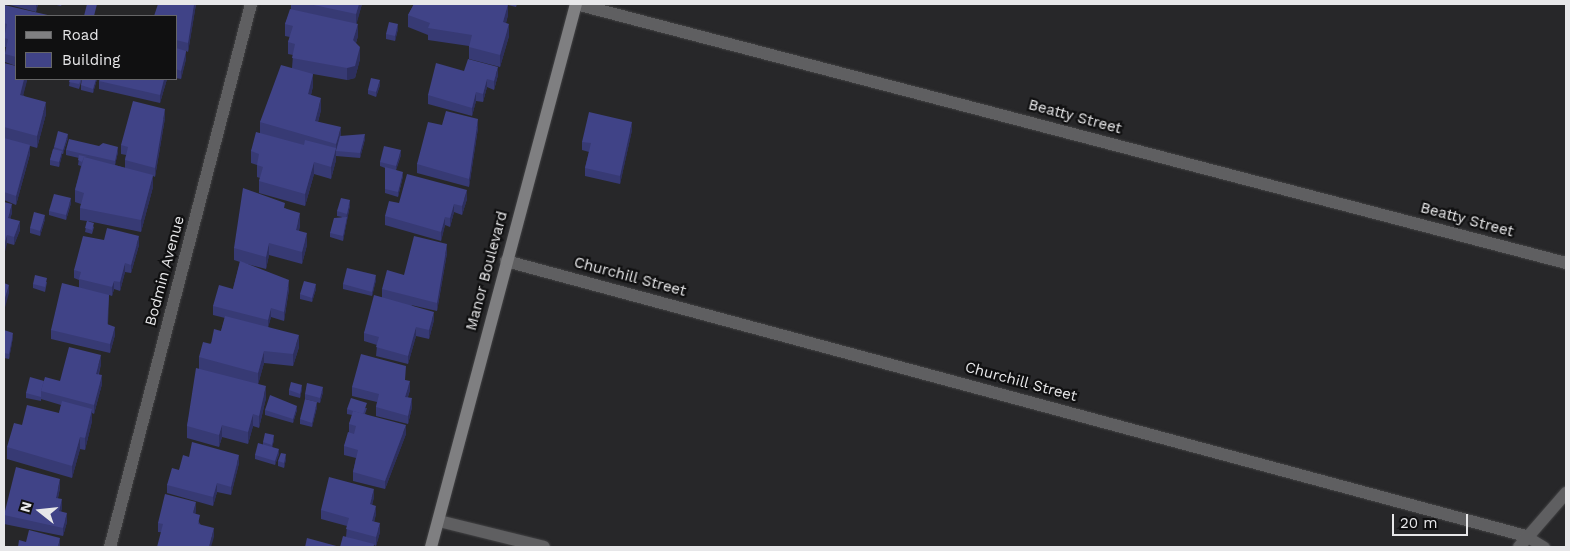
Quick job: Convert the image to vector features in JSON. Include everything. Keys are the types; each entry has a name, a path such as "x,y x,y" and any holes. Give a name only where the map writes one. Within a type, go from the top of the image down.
{"street":[{"name":"Bodmin Avenue","path":"110,547 251,4"},
{"name":"Manor Boulevard","path":"431,547 576,4"},
{"name":"Beatty Street","path":"576,4 1566,262"},
{"name":"Churchill Street","path":"506,261 1523,542"},
{"path":"1523,542 1566,492"},
{"path":"438,521 544,547"}],"lane":[{"path":"1523,542 1544,547"}],"building":[{"path":"87,4 97,4 94,15 84,15"},
{"path":"158,4 194,4 188,43 178,40 178,15 154,15"},
{"path":"309,4 359,4 356,14"},
{"path":"414,4 508,4 503,22 509,24 500,55 469,47 472,35 428,28 430,23 408,15"},
{"path":"4,5 48,15 15,15 15,57 5,54 8,39 4,38 7,24 4,23"},
{"path":"290,9 358,24 353,40 360,47 355,66 347,68 292,58 295,44 288,42 293,26 285,24"},
{"path":"389,22 398,24 395,36 386,34"},
{"path":"178,49 186,51 181,71 178,70"},
{"path":"468,59 498,67 494,81 487,79 483,94 476,92 472,108 428,95 436,63 464,71"},
{"path":"4,63 15,66 15,80 24,80 20,95 46,102 37,136 4,127"},
{"path":"281,65 313,74 308,94 321,98 315,121 341,127 336,144 260,122"},
{"path":"371,78 380,80 376,92 368,90"},
{"path":"70,80 81,80 79,84 69,82"},
{"path":"82,80 96,80 93,89 81,85"},
{"path":"100,80 164,80 160,95"},
{"path":"133,101 165,109 155,168 125,160 128,147 121,145"},
{"path":"446,111 478,119 469,179 417,164 428,122 442,125"},
{"path":"589,112 632,122 620,176 585,168 591,143 582,142"},
{"path":"58,131 68,134 63,150 54,147"},
{"path":"256,132 304,145 305,140 336,148 331,167 314,162 305,194 259,181 263,167 257,165 259,154 251,151"},
{"path":"365,134 360,153 336,151 340,136"},
{"path":"4,138 30,145 16,196 4,192"},
{"path":"69,139 99,146 103,143 118,147 115,161 66,150"},
{"path":"384,146 401,150 396,166 380,162"},
{"path":"53,149 62,151 59,162 50,160"},
{"path":"79,155 87,157 84,157 82,162 78,160"},
{"path":"84,157 153,175 141,220 80,208 84,193 75,190"},
{"path":"385,167 403,172 398,192 385,189"},
{"path":"407,174 467,190 462,206 454,204 450,218 445,217 441,232 385,216 389,201 399,203"},
{"path":"243,188 285,203 284,208 300,213 296,230 307,233 302,252 269,243 266,257 234,248"},
{"path":"54,194 71,198 66,215 49,211"},
{"path":"341,198 350,200 347,214 337,211"},
{"path":"4,202 12,204 8,218 20,221 14,237 7,235 4,247"},
{"path":"34,212 45,215 40,231 30,228"},
{"path":"347,217 343,236 330,233 334,218"},
{"path":"87,221 94,223 92,230 85,228"},
{"path":"107,228 139,236 131,265 125,263 120,282 114,281 112,287 79,279 81,272 74,270 83,236 104,240"},
{"path":"414,236 447,244 437,303 382,289 387,270 404,275"},
{"path":"240,261 289,280 284,312 271,308 268,320 213,306 219,285 233,289"},
{"path":"347,268 376,275 372,292 343,284"},
{"path":"35,275 47,278 45,287 33,284"},
{"path":"304,281 316,284 312,298 300,294"},
{"path":"4,283 9,285 4,302"},
{"path":"62,283 109,295 107,324 115,327 110,344 51,330"},
{"path":"374,295 434,312 429,330 416,327 408,356 376,347 379,337 364,333"},
{"path":"225,316 299,335 293,354 264,351 258,373 199,357 203,342 211,344 214,329 221,331"},
{"path":"4,330 13,333 9,354 4,353"},
{"path":"69,347 101,355 96,374 102,375 94,405 41,391 45,377 60,381"},
{"path":"361,354 406,366 405,380 410,381 405,397 412,398 408,416 376,407 379,394 352,387"},
{"path":"196,368 266,386 259,416 253,414 248,432 222,425 219,435 187,426"},
{"path":"30,377 44,381 41,397 26,393"},
{"path":"291,382 302,385 300,394 289,390"},
{"path":"307,383 323,387 320,398 305,394"},
{"path":"270,395 297,406 293,419 265,410"},
{"path":"351,398 367,403 363,414 347,409"},
{"path":"305,399 317,402 312,423 300,419"},
{"path":"62,401 92,409 85,438 80,437 72,466 7,447 14,423 22,425 27,405 59,413"},
{"path":"353,411 406,425 385,481 353,472 358,450 344,446 348,432 354,434 356,426 349,424"},
{"path":"265,433 274,435 272,445 263,442"},
{"path":"192,442 239,455 231,487 217,483 213,497 167,485 172,468 179,470 183,455 189,457"},
{"path":"258,443 279,449 275,461 255,455"},
{"path":"281,453 286,454 284,463 278,461"},
{"path":"16,467 60,479 56,498 62,499 59,511 67,513 63,528 4,515"},
{"path":"329,477 374,489 370,504 376,506 372,521 380,523 376,537 346,529 349,518 321,510"},
{"path":"165,494 196,502 193,513 200,515 198,524 214,528 209,547 157,547 163,524 158,523"},
{"path":"29,530 60,538 58,547 18,547 19,540 26,542"},
{"path":"343,536 374,544 373,547 340,547"},
{"path":"307,538 340,547 305,547"}]}
